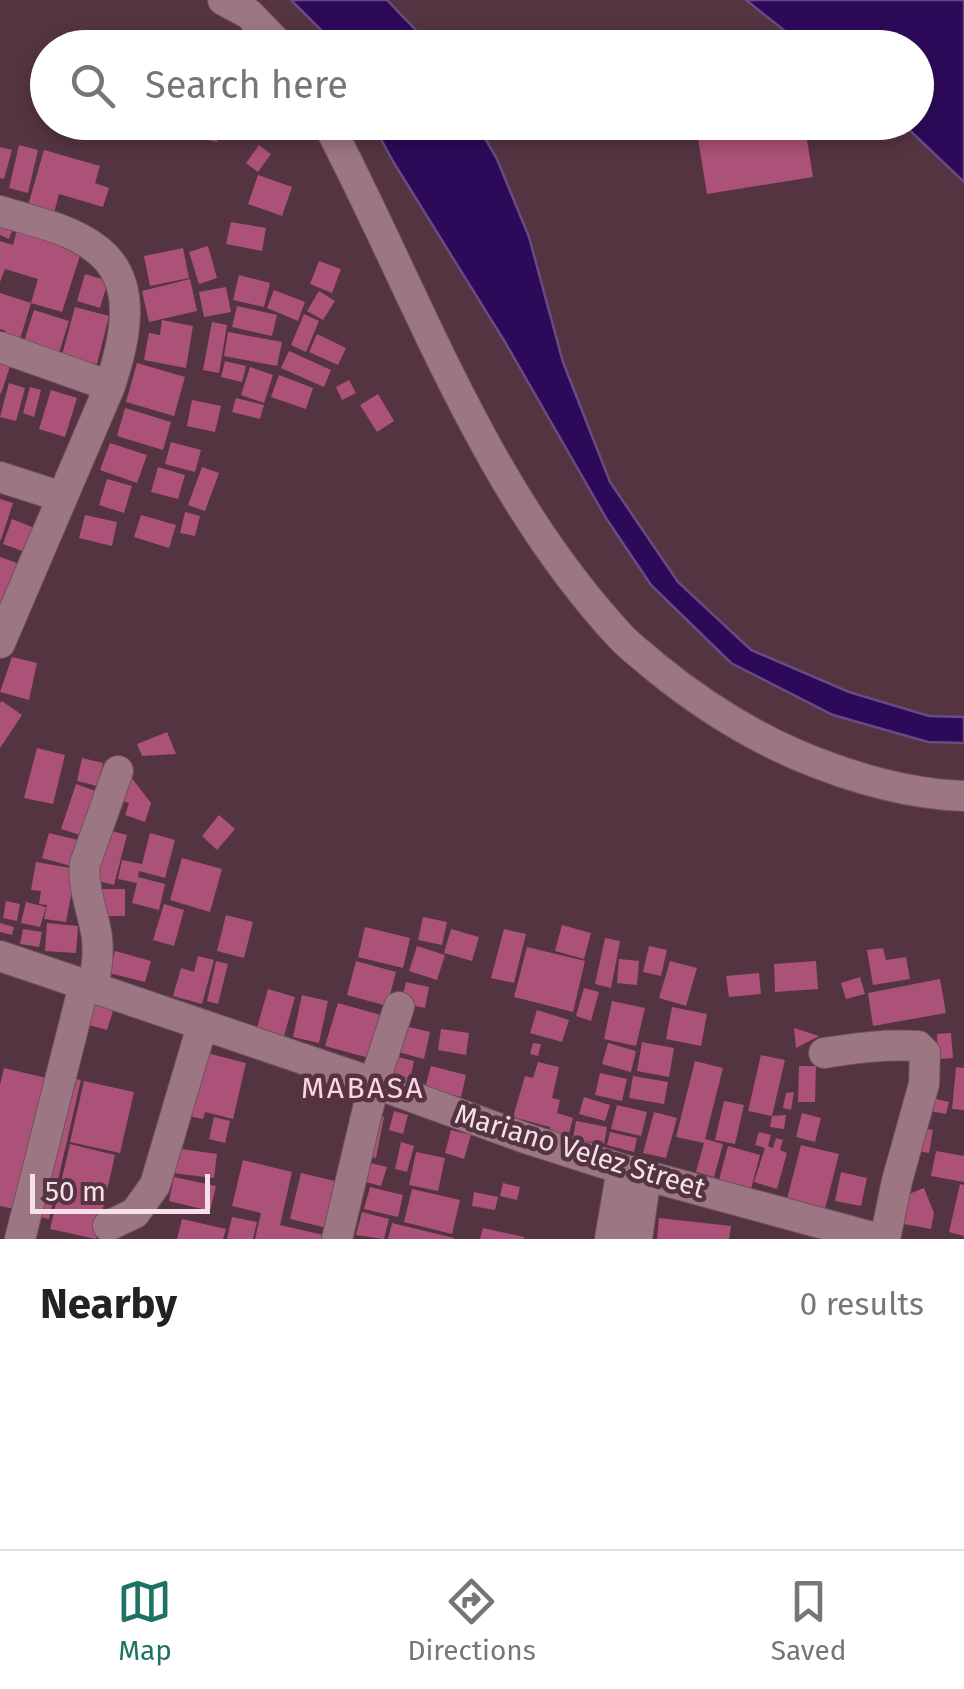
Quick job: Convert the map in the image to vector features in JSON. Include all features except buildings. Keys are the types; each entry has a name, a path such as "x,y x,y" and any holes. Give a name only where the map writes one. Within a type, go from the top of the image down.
{"street":[{"path":"223,0 250,14 265,30"},
{"path":"336,140 461,401 520,506 564,569 622,638 687,693 755,737 822,766 879,784 964,796"},
{"path":"0,211 69,234 96,248 114,268 123,290 126,324 110,386 3,629"},
{"path":"0,347 110,386"},
{"path":"0,477 62,497"},
{"path":"20,1239 98,963 85,864 118,771"},
{"name":"Mariano Velez Street","path":"0,956 525,1138 634,1172 882,1239"},
{"path":"338,1239 374,1083 400,1007"},
{"path":"108,1226 134,1214 155,1186 202,1026"},
{"path":"824,1053 906,1045 918,1046 925,1053 924,1084 882,1239"},
{"path":"610,1239 634,1172"},
{"path":"634,1172 637,1239"}],"shaded area":[{"path":"291,0 387,0 416,30 321,30"},
{"path":"746,0 964,0 964,182 920,140 934,140 934,30 784,30"},
{"path":"381,140 486,140 529,237 563,362 610,482 678,582 751,650 849,692 929,716 964,717 964,743 928,742 833,715 731,663 651,585 606,518 505,342"}],"district":[{"name":"MABASA","path":"363,1088"}]}
